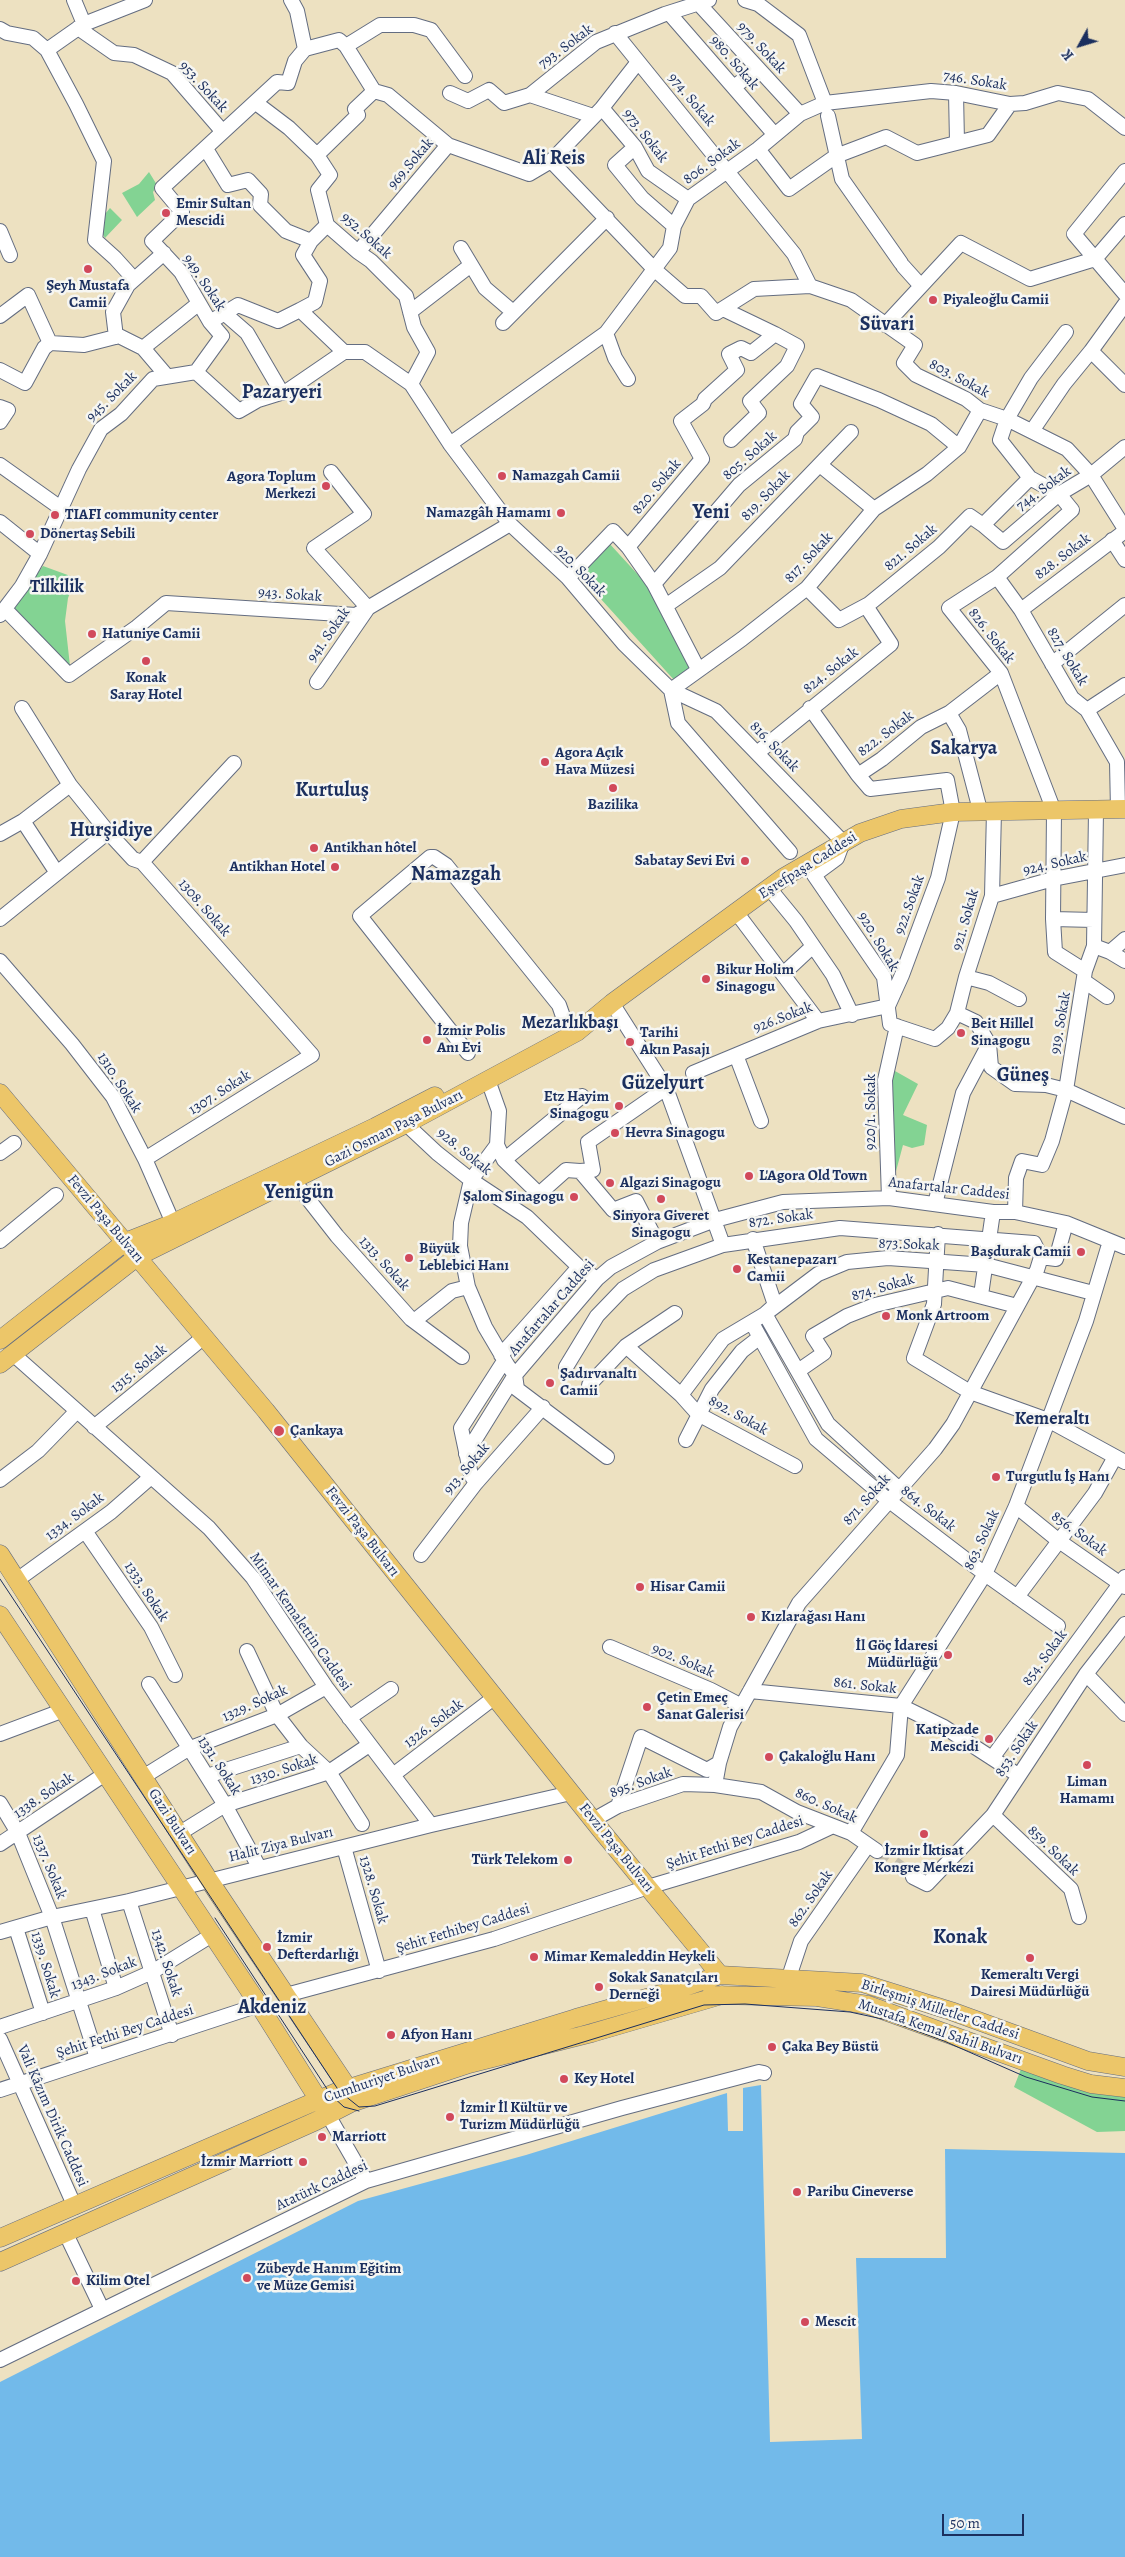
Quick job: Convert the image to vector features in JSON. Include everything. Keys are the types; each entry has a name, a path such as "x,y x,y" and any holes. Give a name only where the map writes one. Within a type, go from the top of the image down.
{"main road":[{"name":"Eşrefpaşa Caddesi","path":"568,1026 612,1003 784,877 812,868 843,842 901,818 987,810 1096,812 1122,810"},
{"name":"Gazi Osman Paşa Bulvarı","path":"6,1359 137,1257 406,1124 488,1080 568,1026"},
{"name":"Gazi Osman Paşa Bulvarı","path":"0,1340 125,1242 173,1223 375,1127 488,1070 568,1026"},
{"name":"Fevzi Paşa Bulvarı","path":"0,1093 278,1426 571,1793 720,1975"},
{"name":"Gazi Bulvarı","path":"0,1554 209,1880 348,2088"},
{"name":"Gazi Bulvarı","path":"0,1615 259,2005 324,2108"},
{"name":"Birleşmiş Milletler Caddesi","path":"720,1975 842,1980 881,1988 1088,2061 1125,2067"},
{"name":"Cumhuriyet Bulvarı","path":"0,2262 66,2234 324,2108 348,2088 720,1975"},
{"path":"682,1988 722,1985 845,1991 895,2003 1056,2062 1125,2081"},
{"name":"Cumhuriyet Bulvarı","path":"0,2238 324,2108 351,2103 469,2064 592,2033 722,1995"},
{"name":"Mustafa Kemal Sahil Bulvarı","path":"722,1995 817,1998 868,2005 1062,2075 1091,2084 1125,2088"},
{"path":"348,2088 374,2095"}],"street":[{"path":"74,0 81,26"},
{"path":"47,50 81,26 145,0"},
{"path":"291,0 297,11 306,49 339,40 346,46 374,91 388,95 448,145"},
{"path":"745,0 758,4 799,35 826,110 842,179 902,264 921,286"},
{"name":"793. Sokak","path":"530,95 596,42 669,13 704,2"},
{"name":"979. Sokak","path":"704,2 756,69 800,114"},
{"name":"980. Sokak","path":"669,13 775,135"},
{"path":"346,46 380,26 414,25 431,30 465,76"},
{"name":"953. Sokak","path":"81,26 114,53 134,55 172,73 223,132"},
{"name":"974. Sokak","path":"615,33 729,170 794,254 810,286"},
{"path":"2,34 33,38 47,50 104,161 94,240 115,258 134,279"},
{"name":"949. Sokak","path":"196,372 222,336 198,304 181,272 152,241 182,212 162,188 277,82 288,83 295,61 306,49"},
{"name":"969.Sokak","path":"358,252 448,145 529,174 551,161 597,112 638,62"},
{"path":"734,87 756,69"},
{"path":"450,93 468,101 489,90 504,103 530,95 597,112"},
{"path":"317,155 358,115 355,109 374,91"},
{"name":"746. Sokak","path":"868,100 930,91 956,93 1010,104 1025,103 1058,93 1088,99 1125,127"},
{"path":"956,93 957,142"},
{"name":"806. Sokak","path":"450,444 606,333 670,248 674,226 688,199 758,149 800,114 868,100"},
{"name":"952.Sokak","path":"256,103 289,128 317,155 330,175 318,190 326,225 371,261 406,296 414,327 428,352 411,384"},
{"path":"758,149 789,190 836,156 886,137 917,154 988,135 1010,104"},
{"name":"973. Sokak","path":"597,112 635,147 648,171 688,199"},
{"path":"635,147 615,165 642,198 674,226"},
{"path":"206,149 228,185 248,180 261,194 260,205 286,232 311,241"},
{"path":"551,161 655,270 685,296 701,296 716,312 723,309 797,346 787,366 750,401 759,413 731,440"},
{"path":"1125,171 1074,234 1125,294"},
{"path":"503,323 607,218"},
{"path":"885,325 961,243 1030,279 1095,259 1125,224"},
{"path":"210,322 238,305 278,321 315,302 320,281 303,254 311,241 326,225"},
{"path":"0,231 10,255"},
{"path":"461,248 485,288 513,312"},
{"path":"116,337 113,312 134,279 164,253"},
{"path":"410,312 471,265"},
{"name":"803. Sokak","path":"723,309 754,290 810,286 851,300 915,345 904,363 916,375 966,399 980,410 1007,419 1067,449 1091,475 1125,530"},
{"path":"0,316 28,295 50,343"},
{"path":"143,348 198,304"},
{"path":"1032,431 1064,384 1125,304"},
{"path":"300,310 344,352"},
{"path":"224,313 247,332 282,392"},
{"path":"1059,494 1030,478 1000,440 1007,419 1031,378 1066,332"},
{"path":"606,333 615,358 628,379"},
{"name":"820. Sokak","path":"628,547 702,459 680,422 704,404 704,398 737,370 729,354 740,348 751,353 774,334"},
{"path":"0,370 25,383 44,348 50,343 84,345 119,336 143,348 166,375"},
{"path":"1091,351 1123,379"},
{"path":"196,372 239,411 258,400 282,392 344,352 365,352 411,384 450,444 510,524"},
{"name":"945. Sokak","path":"3,612 40,554 79,469 101,429 121,414 152,379 166,375 196,372"},
{"name":"805. Sokak","path":"654,584 739,485 795,439 797,432 812,417 801,404 817,376 879,400 931,424 959,447"},
{"path":"0,407 8,410 0,422"},
{"name":"817. Sokak","path":"671,690 698,668 742,639 807,588 874,509 927,474 959,447 980,410"},
{"name":"819. Sokak","path":"667,605 720,568 851,432"},
{"name":"744. Sokak","path":"983,525 1003,542 1059,494 1091,475 1125,447"},
{"path":"0,465 62,509"},
{"path":"820,466 874,509"},
{"path":"331,472 364,514 314,548 368,608"},
{"path":"983,525 1030,478"},
{"name":"826. Sokak","path":"1059,494 1072,510 997,577 949,608 1001,673 1054,811 1053,919 1055,952 1085,976"},
{"name":"821. Sokak","path":"807,588 839,620 866,606 939,548 970,516 983,525"},
{"path":"0,522 40,554"},
{"name":"920. Sokak","path":"510,524 568,578 624,644 671,690"},
{"name":"943. Sokak","path":"3,612 69,675 137,627 166,603 356,615 510,524"},
{"name":"828. Sokak","path":"1021,610 1125,530"},
{"path":"568,578 613,532 628,547 654,584 667,605 698,668"},
{"path":"1112,540 1125,560"},
{"name":"827. Sokak","path":"997,577 1021,610 1072,698 1087,710 1121,759 1122,810"},
{"path":"1052,664 1125,605"},
{"name":"824. Sokak","path":"757,753 891,644 866,606"},
{"name":"941. Sokak","path":"317,682 368,608"},
{"name":"822. Sokak","path":"810,708 858,775 882,759 921,727 949,713 1001,673"},
{"path":"1087,710 1125,685"},
{"path":"671,690 678,723 790,852"},
{"name":"816. Sokak","path":"671,690 716,711 843,842"},
{"name":"1308. Sokak","path":"22,708 70,785 108,832 133,859 142,862 312,1055"},
{"name":"921. Sokak","path":"949,713 959,730 987,810 992,896 966,977 957,1013"},
{"path":"142,862 234,763"},
{"path":"858,775 870,789 947,780 954,812"},
{"path":"0,834 23,821 70,785"},
{"name":"922.Sokak","path":"888,1006 902,975 938,878 954,812"},
{"name":"919. Sokak","path":"1015,1212 1016,1178 1022,1161 1042,1165 1052,1141 1066,1090 1085,976 1094,946 1096,812"},
{"path":"23,821 57,873"},
{"path":"0,919 108,832"},
{"path":"468,1053 383,942 360,916 430,858 440,860 458,880 558,1005 568,1026"},
{"name":"924. Sokak","path":"992,896 1053,879 1125,865"},
{"name":"920. Sokak","path":"812,868 884,978 890,1024 897,1026"},
{"path":"458,880 458,890 553,1009 556,1016 568,1026"},
{"path":"769,888 833,975 852,1014"},
{"path":"736,912 818,1021"},
{"path":"1053,919 1094,920"},
{"path":"1110,952 1125,939"},
{"path":"783,974 813,946"},
{"path":"1094,946 1110,952 1125,961"},
{"name":"1310. Sokak","path":"0,961 14,975 113,1097 145,1159 173,1223"},
{"path":"1085,976 1107,997"},
{"path":"966,977 989,983 1019,999"},
{"path":"612,1003 666,1088 723,1245"},
{"name":"926.Sokak","path":"693,1072 818,1021 888,1006"},
{"path":"897,1026 935,1039 948,1028 957,1013 976,1022 989,1044 992,1067 1015,1084 1046,1086 1066,1090 1125,1117"},
{"name":"920/1. Sokak","path":"888,1198 885,1080 897,1026"},
{"path":"935,1204 963,1093 989,1044"},
{"path":"736,1054 761,1121"},
{"name":"1307. Sokak","path":"145,1159 312,1055"},
{"path":"488,1080 499,1111 497,1144 504,1160 540,1194 566,1170 593,1170 588,1142 666,1088"},
{"path":"504,1160 582,1096"},
{"name":"928. Sokak","path":"406,1124 437,1153 471,1180 527,1216 579,1267 597,1279"},
{"path":"0,1153 14,1143"},
{"name":"Anafartalar Caddesi","path":"497,1144 471,1180 461,1223 460,1246 468,1287 485,1327 515,1375 610,1266 657,1242 715,1220 783,1202 888,1198 994,1212 1015,1212 1066,1223 1125,1247"},
{"path":"580,1171 613,1210 636,1201 657,1242"},
{"name":"1313. Sokak","path":"294,1181 337,1236 414,1321 462,1357"},
{"path":"0,1241 56,1194"},
{"path":"982,1295 994,1212"},
{"path":"1042,1257 1056,1259 1066,1223"},
{"name":"872. Sokak","path":"566,1367 597,1316 623,1289 654,1270 723,1245 753,1239 840,1228 938,1234 1034,1243 1042,1257"},
{"path":"938,1234 934,1304 914,1358 970,1392 1048,1420 1120,1459 1017,1597"},
{"path":"753,1239 775,1305 765,1314 828,1424 899,1489"},
{"name":"863. Sokak","path":"851,1834 897,1755 901,1706 985,1574 1016,1506 1086,1320 1092,1293 1110,1241"},
{"name":"871. Sokak","path":"715,1785 719,1763 730,1727 799,1603 935,1449 953,1424 1034,1276 1042,1257"},
{"name":"873.Sokak","path":"681,1395 722,1339 765,1314 818,1274 847,1262 888,1258 986,1265 1034,1276 1092,1293"},
{"path":"476,1483 471,1475 461,1428 503,1358 579,1267"},
{"path":"414,1321 452,1291 468,1287"},
{"name":"874. Sokak","path":"798,1371 824,1353 813,1336 820,1330 846,1316 875,1305 948,1288 982,1295 1017,1306"},
{"path":"590,1385 626,1346 675,1313"},
{"name":"864. Sokak","path":"752,1322 816,1439 888,1500 985,1574 1058,1626"},
{"name":"1315. Sokak","path":"94,1427 204,1337"},
{"path":"686,1440 712,1390 742,1351 760,1337"},
{"name":"892. Sokak","path":"626,1346 681,1395 698,1414 796,1466"},
{"name":"Mimar Kemalettin Caddesi","path":"6,1359 94,1427 208,1528 252,1578 326,1687 431,1825"},
{"path":"466,1454 515,1375"},
{"path":"515,1375 517,1389 607,1457"},
{"name":"913. Sokak","path":"421,1555 437,1531 476,1483 543,1407"},
{"path":"0,1480 38,1451 76,1412"},
{"name":"1334. Sokak","path":"17,1580 85,1531 151,1477"},
{"name":"856. Sokak","path":"1016,1506 1059,1541 1124,1582"},
{"name":"1333. Sokak","path":"85,1531 151,1627 176,1675"},
{"name":"854. Sokak","path":"992,1758 1124,1582"},
{"name":"853. Sokak","path":"913,1877 927,1884 993,1815 1086,1674 1125,1624"},
{"name":"902. Sokak","path":"610,1647 711,1690 742,1706"},
{"path":"247,1651 278,1714 301,1746 329,1772 362,1824"},
{"path":"1086,1674 1125,1714"},
{"name":"1331. Sokak","path":"149,1684 188,1750 225,1805 259,1867"},
{"name":"1329. Sokak","path":"143,1777 188,1750 278,1714 326,1687"},
{"path":"349,1718 391,1689"},
{"name":"861. Sokak","path":"750,1691 901,1706 944,1726 1018,1775"},
{"name":"1326. Sokak","path":"393,1775 495,1697"},
{"path":"0,1734 64,1710"},
{"path":"618,1806 641,1737 707,1770 719,1763"},
{"name":"1330. Sokak","path":"180,1834 225,1805 329,1772 369,1745"},
{"path":"207,1776 301,1746"},
{"name":"1338. Sokak","path":"0,1844 106,1774"},
{"name":"895. Sokak","path":"593,1820 618,1806 683,1784 715,1785 761,1792"},
{"name":"860. Sokak","path":"761,1792 797,1812 851,1834 873,1848"},
{"name":"Halit Ziya Bulvarı","path":"0,1932 52,1917 92,1910 259,1867 571,1793"},
{"name":"1337. Sokak","path":"0,1803 18,1833 52,1917 97,2058"},
{"path":"797,1812 803,1823 803,1831 799,1842"},
{"name":"859. Sokak","path":"993,1815 1071,1889 1079,1918"},
{"name":"Şehit Fethi Bey Caddesi","path":"648,1887 799,1842 831,1827"},
{"name":"1328. Sokak","path":"344,1847 380,1971"},
{"name":"862. Sokak","path":"789,1977 801,1941 873,1848"},
{"name":"Şehit Fethibey Caddesi","path":"286,1995 494,1939 648,1887"},
{"name":"1342. Sokak","path":"129,1901 172,2035"},
{"path":"92,1910 116,1988"},
{"name":"1339. Sokak","path":"16,1928 43,2013"},
{"name":"1343. Sokak","path":"0,2027 116,1988 152,1972 212,1935"},
{"name":"Şehit Fethi Bey Caddesi","path":"0,2090 259,2005"},
{"name":"Vali Kâzım Dirik Caddesi","path":"0,2039 18,2083 75,2207"},
{"name":"Atatürk Caddesi","path":"0,2360 366,2181 622,2108 750,2074 764,2073"},
{"name":"Gazi Bulvarı","path":"324,2108 366,2181"},
{"path":"66,2234 102,2309"}],"green space":[{"path":"149,172 157,185 153,192 155,200 137,217 122,193 139,184"},
{"path":"110,208 122,220 105,238 101,231 100,220"},
{"path":"608,542 663,602 697,668 675,681 581,577"},
{"path":"43,566 76,578 68,598 65,621 70,666 11,608"},
{"path":"895,1071 918,1084 903,1115 927,1125 924,1145 912,1148 903,1145 895,1175 885,1086"},
{"path":"1021,2069 1091,2093 1125,2095 1125,2131 1097,2132 1014,2087"}],"water":[{"path":"761,2085 770,2442 862,2439 856,2258 946,2258 945,2149 1125,2153 1125,2557 0,2557 0,2382 358,2201 526,2155 727,2093 728,2131 743,2131 743,2088"}],"tunnel":[{"path":"877,1851 913,1877"}],"tram line":[{"path":"0,1579 339,2091 359,2107 375,2106 704,2005 745,2004 850,2012 887,2020 944,2041 1026,2077 1092,2097 1125,2101"},
{"path":"215,1918 331,2095 344,2107 359,2111"}],"place":[{"name":"Emir Sultan Mescidi","path":"166,213"},
{"name":"Şeyh Mustafa Camii","path":"88,269"},
{"name":"Piyaleoğlu Camii","path":"933,300"},
{"name":"Namazgah Camii","path":"502,476"},
{"name":"Agora Toplum Merkezi","path":"326,486"},
{"name":"Namazgâh Hamamı","path":"561,513"},
{"name":"TIAFI community center","path":"55,515"},
{"name":"Dönertaş Sebili","path":"30,534"},
{"name":"Hatuniye Camii","path":"92,634"},
{"name":"Konak Saray Hotel","path":"146,661"},
{"name":"Agora Açık Hava Müzesi","path":"545,762"},
{"name":"Bazilika","path":"613,788"},
{"name":"Antikhan hôtel","path":"314,848"},
{"name":"Sabatay Sevi Evi","path":"745,861"},
{"name":"Antikhan Hotel","path":"335,867"},
{"name":"Bikur Holim Sinagogu","path":"706,979"},
{"name":"Beit Hillel Sinagogu","path":"961,1033"},
{"name":"İzmir Polis Anı Evi","path":"427,1040"},
{"name":"Tarihi Akın Pasajı","path":"630,1042"},
{"name":"Etz Hayim Sinagogu","path":"619,1106"},
{"name":"Hevra Sinagogu","path":"615,1133"},
{"name":"L'Agora Old Town","path":"749,1176"},
{"name":"Algazi Sinagogu","path":"610,1183"},
{"name":"Şalom Sinagogu","path":"574,1197"},
{"name":"Sinyora Giveret Sinagogu","path":"661,1199"},
{"name":"Başdurak Camii","path":"1081,1252"},
{"name":"Büyük Leblebici Hanı","path":"409,1258"},
{"name":"Kestanepazarı Camii","path":"737,1269"},
{"name":"Monk Artroom","path":"886,1316"},
{"name":"Şadırvanaltı Camii","path":"550,1383"},
{"name":"Çankaya","path":"279,1431"},
{"name":"Turgutlu İş Hanı","path":"996,1477"},
{"name":"Hisar Camii","path":"640,1587"},
{"name":"Kızlarağası Hanı","path":"751,1617"},
{"name":"İl Göç İdaresi Müdürlüğü","path":"948,1655"},
{"name":"Çetin Emeç Sanat Galerisi","path":"647,1707"},
{"name":"Katipzade Mescidi","path":"989,1739"},
{"name":"Çakaloğlu Hanı","path":"769,1757"},
{"name":"Liman Hamamı","path":"1087,1765"},
{"name":"İzmir İktisat Kongre Merkezi","path":"924,1834"},
{"name":"Türk Telekom","path":"568,1860"},
{"name":"İzmir Defterdarlığı","path":"267,1947"},
{"name":"Mimar Kemaleddin Heykeli","path":"534,1957"},
{"name":"Kemeraltı Vergi Dairesi Müdürlüğü","path":"1030,1958"},
{"name":"Sokak Sanatçıları Derneği","path":"599,1987"},
{"name":"Afyon Hanı","path":"391,2035"},
{"name":"Çaka Bey Büstü","path":"772,2047"},
{"name":"Key Hotel","path":"564,2079"},
{"name":"İzmir İl Kültür ve Turizm Müdürlüğü","path":"450,2117"},
{"name":"Marriott","path":"322,2137"},
{"name":"İzmir Marriott","path":"303,2162"},
{"name":"Paribu Cineverse","path":"797,2192"},
{"name":"Zübeyde Hanım Eğitim ve Müze Gemisi","path":"247,2278"},
{"name":"Kilim Otel","path":"76,2281"},
{"name":"Mescit","path":"805,2322"}],"district":[{"name":"Ali Reis","path":"554,159"},
{"name":"Süvari","path":"887,325"},
{"name":"Pazaryeri","path":"282,393"},
{"name":"Yeni","path":"711,513"},
{"name":"Tilkilik","path":"57,588"},
{"name":"Sakarya","path":"964,749"},
{"name":"Kurtuluş","path":"332,791"},
{"name":"Hurşidiye","path":"111,831"},
{"name":"Namazgah","path":"456,875"},
{"name":"Mezarlıkbaşı","path":"570,1024"},
{"name":"Güneş","path":"1023,1076"},
{"name":"Güzelyurt","path":"663,1084"},
{"name":"Yenigün","path":"299,1193"},
{"name":"Kemeraltı","path":"1052,1420"},
{"name":"Konak","path":"960,1938"},
{"name":"Akdeniz","path":"272,2008"}]}
